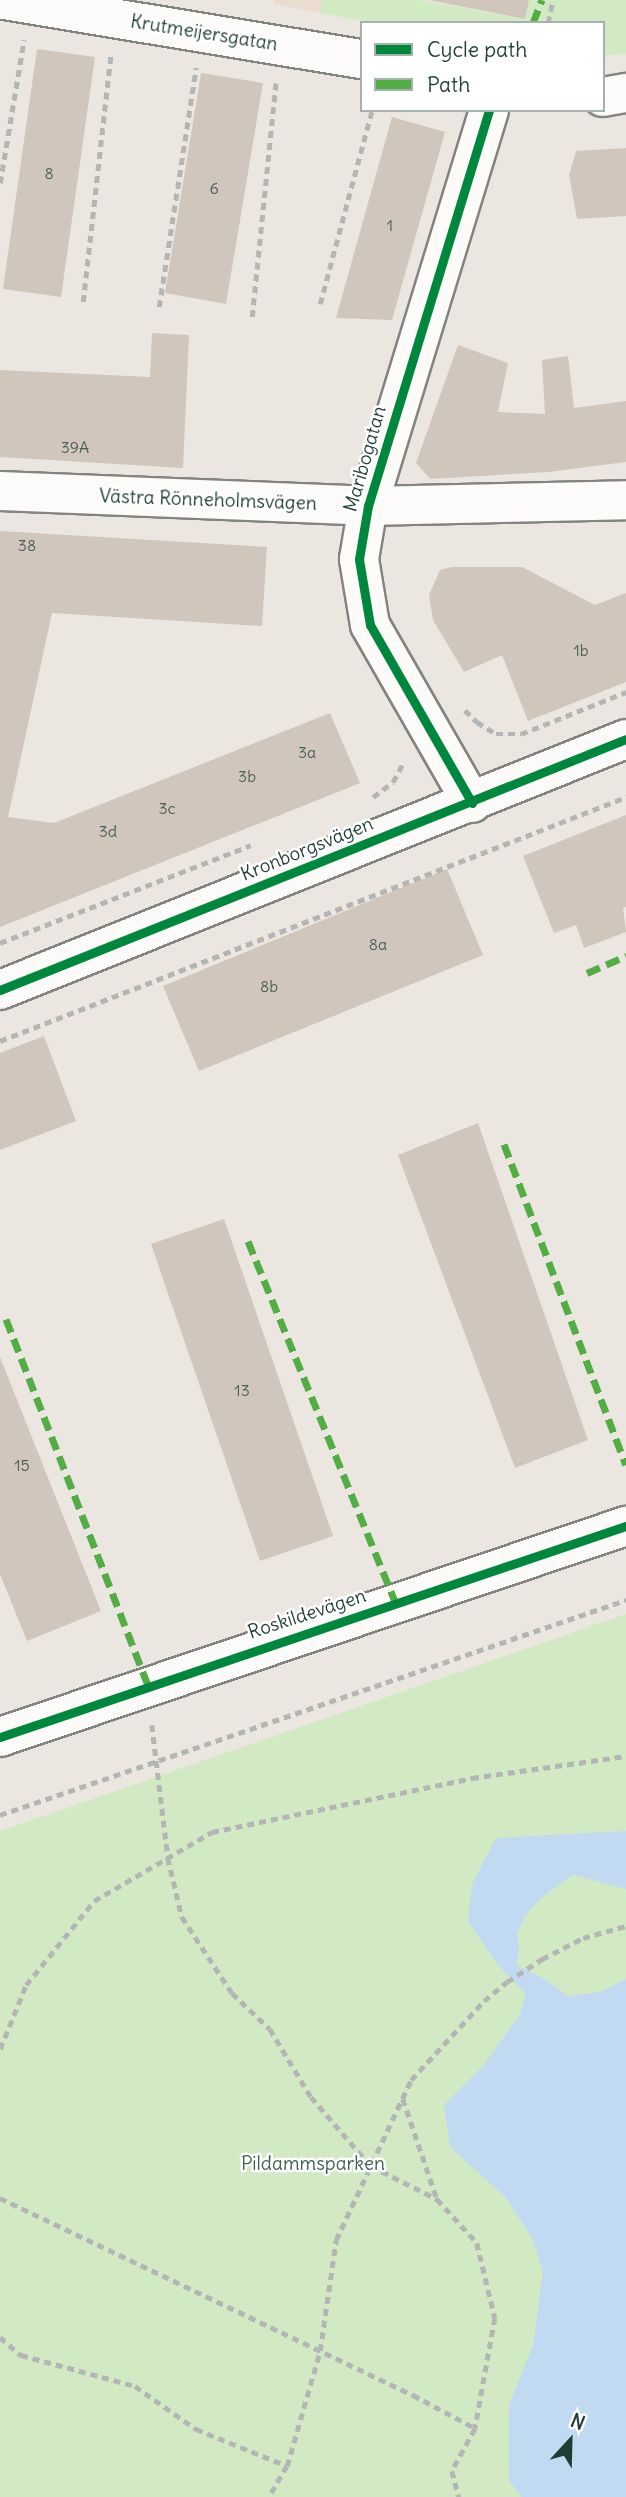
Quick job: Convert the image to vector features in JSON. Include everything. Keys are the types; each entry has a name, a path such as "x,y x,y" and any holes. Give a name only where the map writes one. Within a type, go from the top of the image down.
{"street":[{"name":"Krutmeijersgatan","path":"17,2 360,59"},
{"path":"605,97 626,93"},
{"name":"Maribogatan","path":"472,803 370,625 359,559 368,506 488,112"},
{"name":"Västra Rönneholmsvägen","path":"0,491 368,506 626,500"},
{"name":"Kronborgsvägen","path":"0,990 626,739"},
{"name":"Roskildevägen","path":"0,1737 626,1526"}],"path":[{"path":"548,21 553,0"},
{"path":"0,183 17,2"},
{"path":"83,302 115,18"},
{"path":"159,307 201,32"},
{"path":"252,317 279,46"},
{"path":"320,304 371,112"},
{"path":"464,709 477,722 496,734 521,734 626,692"},
{"path":"361,802 393,782 403,769 405,752"},
{"path":"0,1041 626,797"},
{"path":"0,943 258,842"},
{"path":"0,1815 626,1600"},
{"path":"148,1685 168,1858 182,1917 232,1993 270,2028 311,2097 371,2166 438,2199 477,2243 495,2318 475,2428 452,2471 459,2497"},
{"path":"0,2049 26,1985 94,1901 212,1832 472,1778 626,1756"},
{"path":"269,2497 287,2466 320,2351 336,2240 411,2081 484,2001 542,1959 583,1938 626,1926"},
{"path":"403,2099 438,2199"},
{"path":"0,2198 475,2428"},
{"path":"0,2337 21,2355 135,2386 195,2429 287,2466"}],"shaded area":[{"path":"274,0 322,0 320,13 274,4"}],"green space":[{"path":"322,0 420,0 525,19 529,0 626,0 626,54 605,55 605,21 364,21 320,13"},
{"name":"Pildammsparken","path":"626,1614 626,2497 0,2497 0,1831"}],"water":[{"path":"626,1831 626,1889 573,1875 541,1898 525,1916 517,1934 519,1951 516,1965 543,1978 568,1996 600,1992 626,1979 626,2497 521,2497 509,2480 509,2405 533,2345 543,2272 532,2238 505,2197 450,2147 444,2105 484,2065 520,2014 526,1994 497,1964 468,1921 472,1884 496,1838"}],"building":[{"path":"428,0 529,0 525,19"},
{"path":"37,49 95,57 61,297 3,289"},
{"path":"201,73 263,83 226,304 165,293"},
{"path":"392,117 445,132 392,320 336,318"},
{"path":"626,148 626,216 577,219 569,175 576,151"},
{"path":"152,333 189,335 183,468 0,457 0,370 150,377"},
{"path":"458,345 508,363 498,412 545,414 542,360 568,356 574,408 626,401 626,462 548,472 430,479 416,463"},
{"path":"0,531 267,547 262,626 52,613 8,817 54,823 330,713 360,783 0,927"},
{"path":"452,567 522,567 595,605 626,593 626,682 528,721 502,655 464,672 433,620 429,595 440,570"},
{"path":"626,815 626,907 623,908 626,932 584,948 576,925 554,933 523,856"},
{"path":"447,869 483,955 199,1071 163,986"},
{"path":"44,1036 76,1121 0,1150 0,1053"},
{"path":"478,1123 588,1440 515,1468 398,1155"},
{"path":"224,1219 333,1536 260,1561 151,1244"},
{"path":"0,1357 101,1611 27,1641 0,1574"}],"marked path":[{"path":"534,21 542,0"},
{"path":"587,973 626,956"},
{"path":"504,1144 626,1465"},
{"path":"248,1241 396,1603"},
{"path":"6,1319 148,1685"}],"cycle path":[{"path":"472,803 370,625 359,559 368,506 488,112"},
{"path":"0,990 626,739"},
{"path":"0,1737 626,1526"}]}
